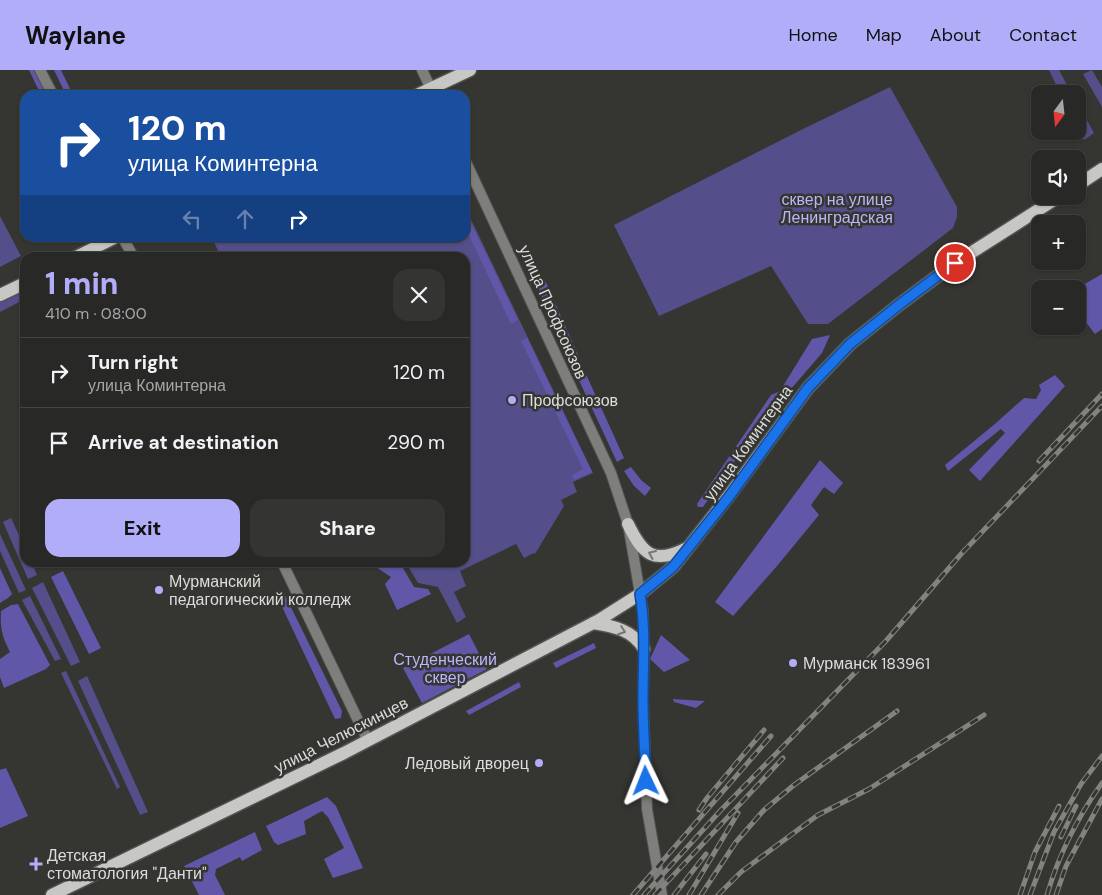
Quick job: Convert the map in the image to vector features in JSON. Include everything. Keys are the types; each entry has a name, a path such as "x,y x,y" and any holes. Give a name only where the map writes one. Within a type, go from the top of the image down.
{"main road":[{"path":"435,90 470,70"},
{"path":"1086,179 1102,169"},
{"name":"улица Коминтерна","path":"640,594 673,567 808,388 850,344 955,263 1046,205"},
{"path":"86,252 106,242"},
{"path":"0,295 20,285"},
{"path":"628,524 640,545 652,555 666,557 689,547"},
{"name":"улица Челюскинцев","path":"52,895 368,741 593,623 640,594"},
{"path":"593,623 629,633 640,642 644,649"}],"street":[{"path":"40,70 50,90"},
{"path":"422,70 431,90"},
{"name":"улица Профсоюзов","path":"470,171 611,473 628,524 643,611 643,700 647,809 662,895"},
{"path":"284,567 368,741"}],"green space":[{"path":"29,70 35,70 45,90 39,90"},
{"path":"54,70 61,70 71,90 64,90"},
{"path":"1049,70 1059,70 1067,85 1056,85"},
{"path":"1092,70 1102,87 1102,107 1083,74"},
{"name":"сквер на улице Ленинградская","path":"890,87 957,207 957,217 953,228 828,324 808,324 771,266 659,316 614,225"},
{"path":"1086,118 1094,133 1086,139"},
{"path":"0,216 20,257 0,267"},
{"name":"Профсоюзов","path":"470,217 593,473 573,482 577,492 561,500 564,506 535,554 524,558 516,544 470,566 470,252 219,252 214,242 470,242"},
{"path":"470,221 518,320 511,324 470,238"},
{"path":"1102,274 1102,329 1095,334 1086,322 1086,283"},
{"path":"544,278 579,357 571,361 535,282"},
{"path":"20,291 20,302 0,312 0,301"},
{"path":"830,335 822,353 784,397 776,402 703,507 698,507 697,504 771,395 780,391 812,339"},
{"path":"527,338 592,472 574,480 572,475 583,469 521,341"},
{"path":"585,372 624,458 617,462 577,376"},
{"path":"1055,375 1065,386 980,481 969,470 1005,433 1001,429 948,471 945,465 1024,398 1036,399 1041,390 1039,385"},
{"path":"820,460 843,483 834,494 824,487 811,505 819,515 733,616 715,602"},
{"path":"631,467 641,480 651,488 645,496 634,486 624,471"},
{"path":"11,518 20,537 20,561 3,522"},
{"path":"0,534 26,590 19,593 0,551"},
{"path":"23,567 34,567 37,575 28,579"},
{"path":"376,567 403,568 414,587 428,589 431,594 397,610 385,584 391,577"},
{"name":"Профсоюзов","path":"408,567 468,567 460,571 466,586 454,592 466,617 457,623 438,587 418,583"},
{"path":"0,568 12,594 0,603"},
{"path":"63,571 101,648 89,654 51,577"},
{"path":"43,582 80,662 71,666 32,588"},
{"path":"278,590 283,591 342,711 341,718 335,719 276,594"},
{"path":"30,596 61,659 55,661 22,600"},
{"path":"18,604 50,665 46,669 4,688 0,677 0,659 10,652 2,632 1,611 11,605"},
{"name":"Студенческий сквер","path":"469,634 487,669 422,703 403,668"},
{"path":"661,635 690,660 664,672 650,659"},
{"path":"594,643 596,648 556,668 553,663"},
{"path":"66,671 120,787 117,789 61,673"},
{"path":"87,676 148,812 140,815 78,681"},
{"path":"519,682 521,687 469,715 466,711"},
{"path":"673,699 705,701 696,708 674,702"},
{"path":"6,768 28,816 0,828 0,770"},
{"path":"327,797 336,806 363,868 333,878 324,859 344,848 328,817 322,811 304,821 306,834 278,845 274,842 266,826"},
{"path":"255,832 262,850 242,861 240,857 216,869 215,875 225,895 199,895 184,866"}],"railway":[{"path":"1039,461 1102,394"},
{"path":"644,895 721,810 885,642 962,553 1102,406"},
{"path":"701,895 736,842 764,810 794,785 897,711"},
{"path":"718,895 741,872 818,815 869,789 984,715"},
{"path":"699,810 764,730"},
{"path":"633,895 771,736"},
{"path":"1030,895 1054,832 1081,784 1102,756"},
{"path":"655,895 783,758"},
{"path":"1047,895 1057,865 1070,837 1102,783"},
{"path":"1056,895 1066,866 1102,799"},
{"path":"1020,895 1035,852 1059,806"},
{"path":"1061,837 1076,806"},
{"path":"689,895 738,813"},
{"path":"674,895 706,854"}],"place":[{"name":"Профсоюзов","path":"512,400"},
{"name":"Мурманский педагогический колледж","path":"159,590"},
{"name":"Мурманск 183961","path":"793,663"},
{"name":"Ледовый дворец","path":"539,763"},
{"name":"Детская стоматология \"Данти\"","path":"36,864"}],"route":[{"path":"646,781 643,700 644,637 640,594 673,567 728,498 808,388 850,344 955,263"}]}
